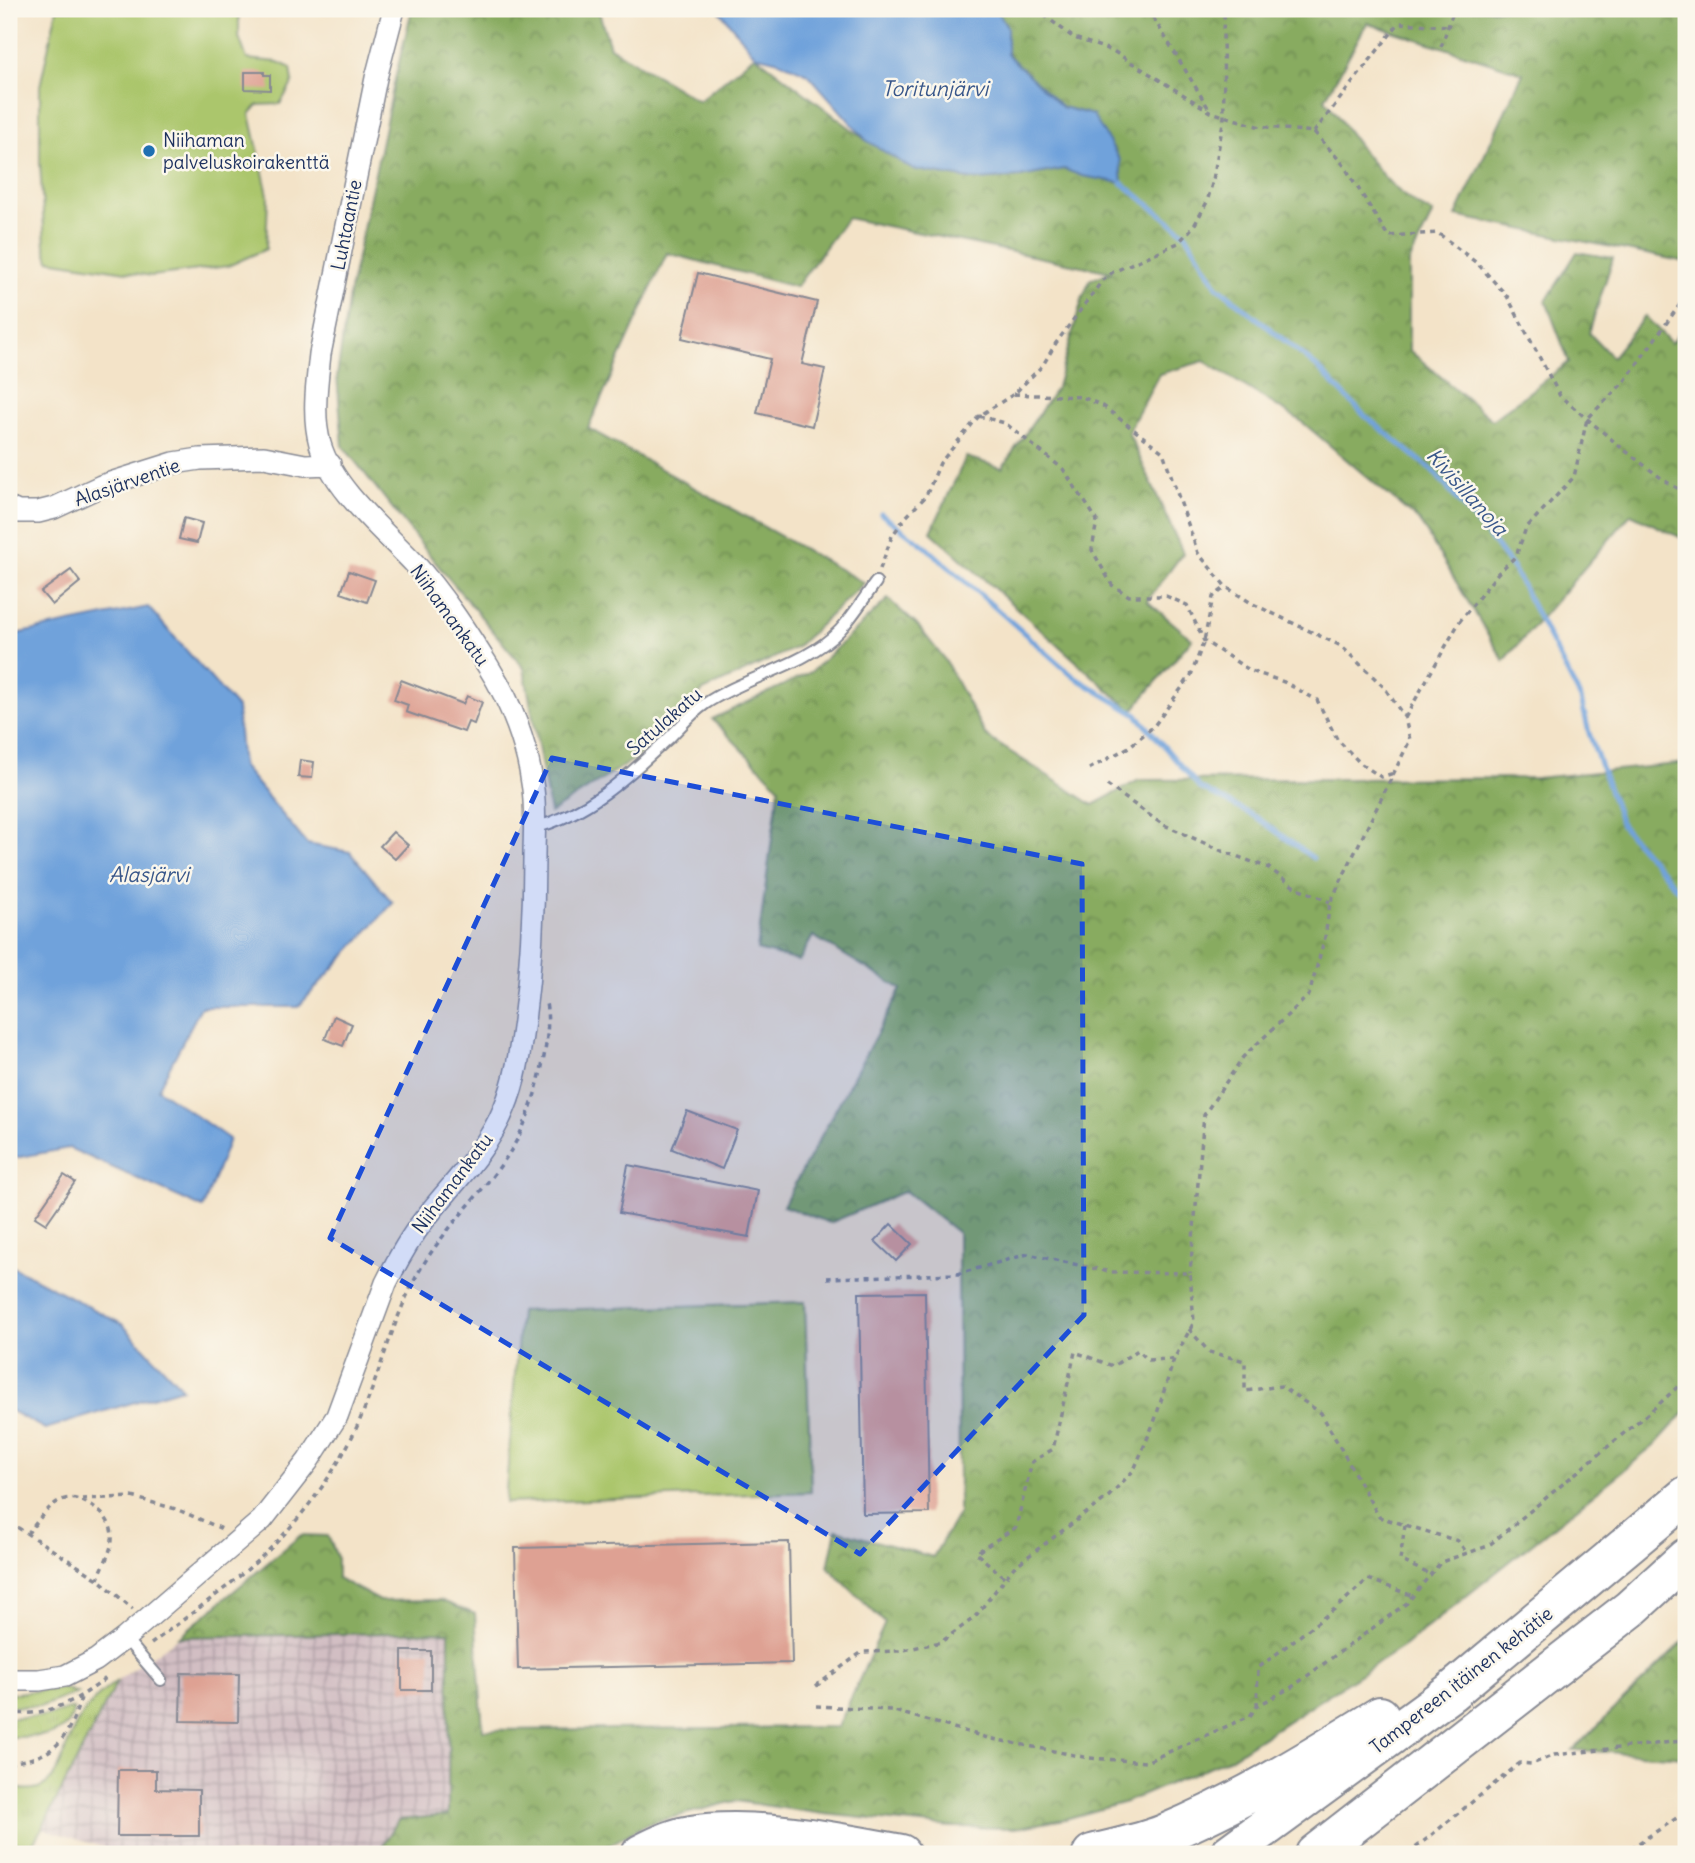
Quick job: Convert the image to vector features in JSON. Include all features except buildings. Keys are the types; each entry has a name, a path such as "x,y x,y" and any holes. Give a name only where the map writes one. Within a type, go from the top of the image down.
{"highway":[{"name":"Tampereen itäinen kehätie","path":"1230,1854 1451,1692 1686,1496"},
{"path":"1315,1854 1630,1609 1686,1558"},
{"path":"1092,1854 1162,1835 1321,1753 1395,1707 1451,1692"},
{"path":"641,1854 688,1835 716,1833 803,1838 901,1854"}],"street":[{"name":"Luhtaantie","path":"320,444 316,395 320,354 376,78 394,9"},
{"name":"Niihamankatu","path":"9,1680 39,1680 65,1676 96,1660 262,1520 288,1489 337,1416 395,1264 424,1220 484,1147 504,1110 519,1059 534,909 533,790 523,741 489,668 445,603 414,564 358,505 320,444"},
{"name":"Alasjärventie","path":"9,508 18,512 46,510 101,486 174,463 200,459 264,457 305,465 330,464"}],"lane":[{"name":"Satulakatu","path":"534,828 557,822 591,805 621,783 703,706 725,692 805,656 839,631 876,582"},
{"path":"125,1638 161,1680"}],"path":[{"path":"1036,9 1074,38 1113,51 1211,112 1257,126 1314,132 1343,164 1388,236 1438,233 1478,264 1507,296 1560,396 1665,481 1686,493"},
{"path":"1148,9 1211,112"},
{"path":"876,582 892,536 926,496 940,463 978,416 1014,394 1043,365 1102,281 1113,272 1178,243 1194,226 1207,202 1224,117 1225,9"},
{"path":"1441,47 1454,9"},
{"path":"1314,132 1399,23 1448,26"},
{"path":"1405,718 1460,621 1498,573 1516,556 1526,528 1574,477 1587,419 1624,383 1686,296"},
{"path":"816,1686 862,1652 899,1651 941,1642 974,1618 1014,1567 1109,1496 1134,1470 1155,1420 1174,1359 1194,1322 1190,1273 1204,1115 1242,1056 1310,995 1325,937 1330,903 1410,740 1405,718 1384,687 1341,646 1253,604 1226,587 1198,552 1163,452 1103,407 1082,397 1014,394"},
{"path":"978,416 1005,423 1063,469 1097,520 1092,550 1112,585 1129,596 1166,596 1186,605 1204,642 1251,671 1284,682 1317,700 1337,739 1360,763 1381,777 1395,773"},
{"path":"1090,769 1129,747 1154,726 1191,675 1204,642 1213,597 1226,587"},
{"path":"1107,785 1163,824 1222,851 1269,868 1293,887 1330,903"},
{"path":"827,1278 958,1274 1028,1254 1110,1272 1190,1273"},
{"path":"1189,1329 1209,1352 1245,1361 1245,1391 1281,1386 1321,1413 1379,1517 1458,1541 1467,1553"},
{"path":"1004,1577 976,1553 1016,1527 1032,1462 1053,1449 1075,1352 1113,1366 1138,1350 1148,1360 1174,1359"},
{"path":"816,1706 891,1710 988,1738 1089,1758 1146,1762 1250,1716 1257,1706 1292,1687 1407,1603 1441,1562 1488,1546 1686,1379"},
{"path":"27,1534 54,1504 64,1499 132,1497 176,1510 242,1537"},
{"path":"82,1499 106,1517 112,1539 98,1579"},
{"path":"9,1522 98,1579 146,1620"},
{"path":"1405,1525 1400,1560 1430,1574"},
{"path":"1257,1706 1258,1668 1336,1608 1368,1579 1413,1596"},
{"path":"9,1763 28,1760 57,1746 70,1730 81,1698"},
{"path":"1408,1854 1520,1763 1532,1764 1554,1755 1682,1741 1686,1737"},
{"path":"1622,1854 1686,1812"}],"highlighted area":[{"path":"552,758 1082,864 1084,1315 860,1554 330,1238"}],"shaded area":[{"path":"449,1632 448,1815 398,1820 378,1854 124,1854 42,1828 117,1681 179,1637"}],"green space":[{"name":"Niihaman palveluskoirakenttä","path":"57,9 239,9 239,37 247,59 278,62 291,68 293,82 280,104 258,105 250,114 268,195 266,249 228,266 152,276 49,260 45,246 40,163 40,86"},
{"path":"412,9 598,9 610,47 699,101 755,55 866,140 912,169 976,180 1020,177 1064,169 1082,176 1093,115 1062,107 1007,54 1007,26 995,9 1686,9 1686,262 1456,216 1523,73 1367,23 1325,99 1386,179 1416,204 1433,213 1409,262 1409,350 1492,420 1569,362 1546,301 1577,252 1613,258 1589,333 1612,357 1645,316 1671,343 1686,325 1686,540 1631,514 1504,661 1420,522 1301,421 1204,361 1159,374 1128,432 1183,553 1147,601 1192,639 1132,711 931,532 966,457 1002,468 1057,387 1083,296 1091,279 1111,272 847,218 796,287 667,253 588,428 864,583 797,647 703,691 636,758 550,813 524,668 343,446 337,376 349,295"},
{"path":"888,599 918,626 945,660 986,736 1093,805 1139,780 1536,778 1686,763 1686,1411 1654,1446 1404,1646 1230,1758 1126,1802 1065,1819 1015,1828 951,1827 823,1814 735,1801 647,1824 593,1854 378,1854 398,1820 448,1815 449,1632 179,1637 301,1535 328,1536 337,1557 337,1578 380,1601 440,1600 475,1614 483,1730 838,1727 885,1623 828,1567 836,1530 933,1557 959,1512 958,1233 905,1191 830,1223 783,1206 901,989 813,936 799,961 757,950 779,787 712,719 811,672"},
{"path":"805,1302 811,1492 505,1503 520,1311"},
{"path":"1686,1639 1686,1757 1573,1750"},
{"path":"117,1681 30,1848 9,1840 9,1786 26,1790 48,1783 61,1763 80,1719 94,1701"},
{"path":"63,1688 77,1693 42,1706 9,1707 9,1694"},
{"path":"73,1708 71,1718 59,1731 39,1736 9,1737 9,1718 47,1716"}],"water":[{"name":"Toritunjärvi","path":"718,9 995,9 1007,26 1007,54 1062,107 1093,115 1120,160 1122,183 1082,176 1064,169 1020,177 976,180 912,169 866,140 808,74 779,61 755,55"},
{"name":"Alasjärvi","path":"148,607 237,708 242,766 307,844 350,852 393,903 298,1007 201,1007 158,1089 229,1139 203,1208 69,1148 9,1159 9,633 11,635"},
{"path":"9,1265 122,1324 182,1388 45,1429 9,1410"}],"waterway":[{"name":"Kivisillanoja","path":"1122,183 1186,234 1217,286 1316,366 1365,416 1433,471 1496,546 1514,570 1581,699 1589,733 1622,826 1686,899"},
{"path":"881,514 925,546 1074,677 1137,715 1200,788 1256,817 1313,858"}],"place":[{"name":"Niihaman palveluskoirakenttä","path":"149,151"}]}
